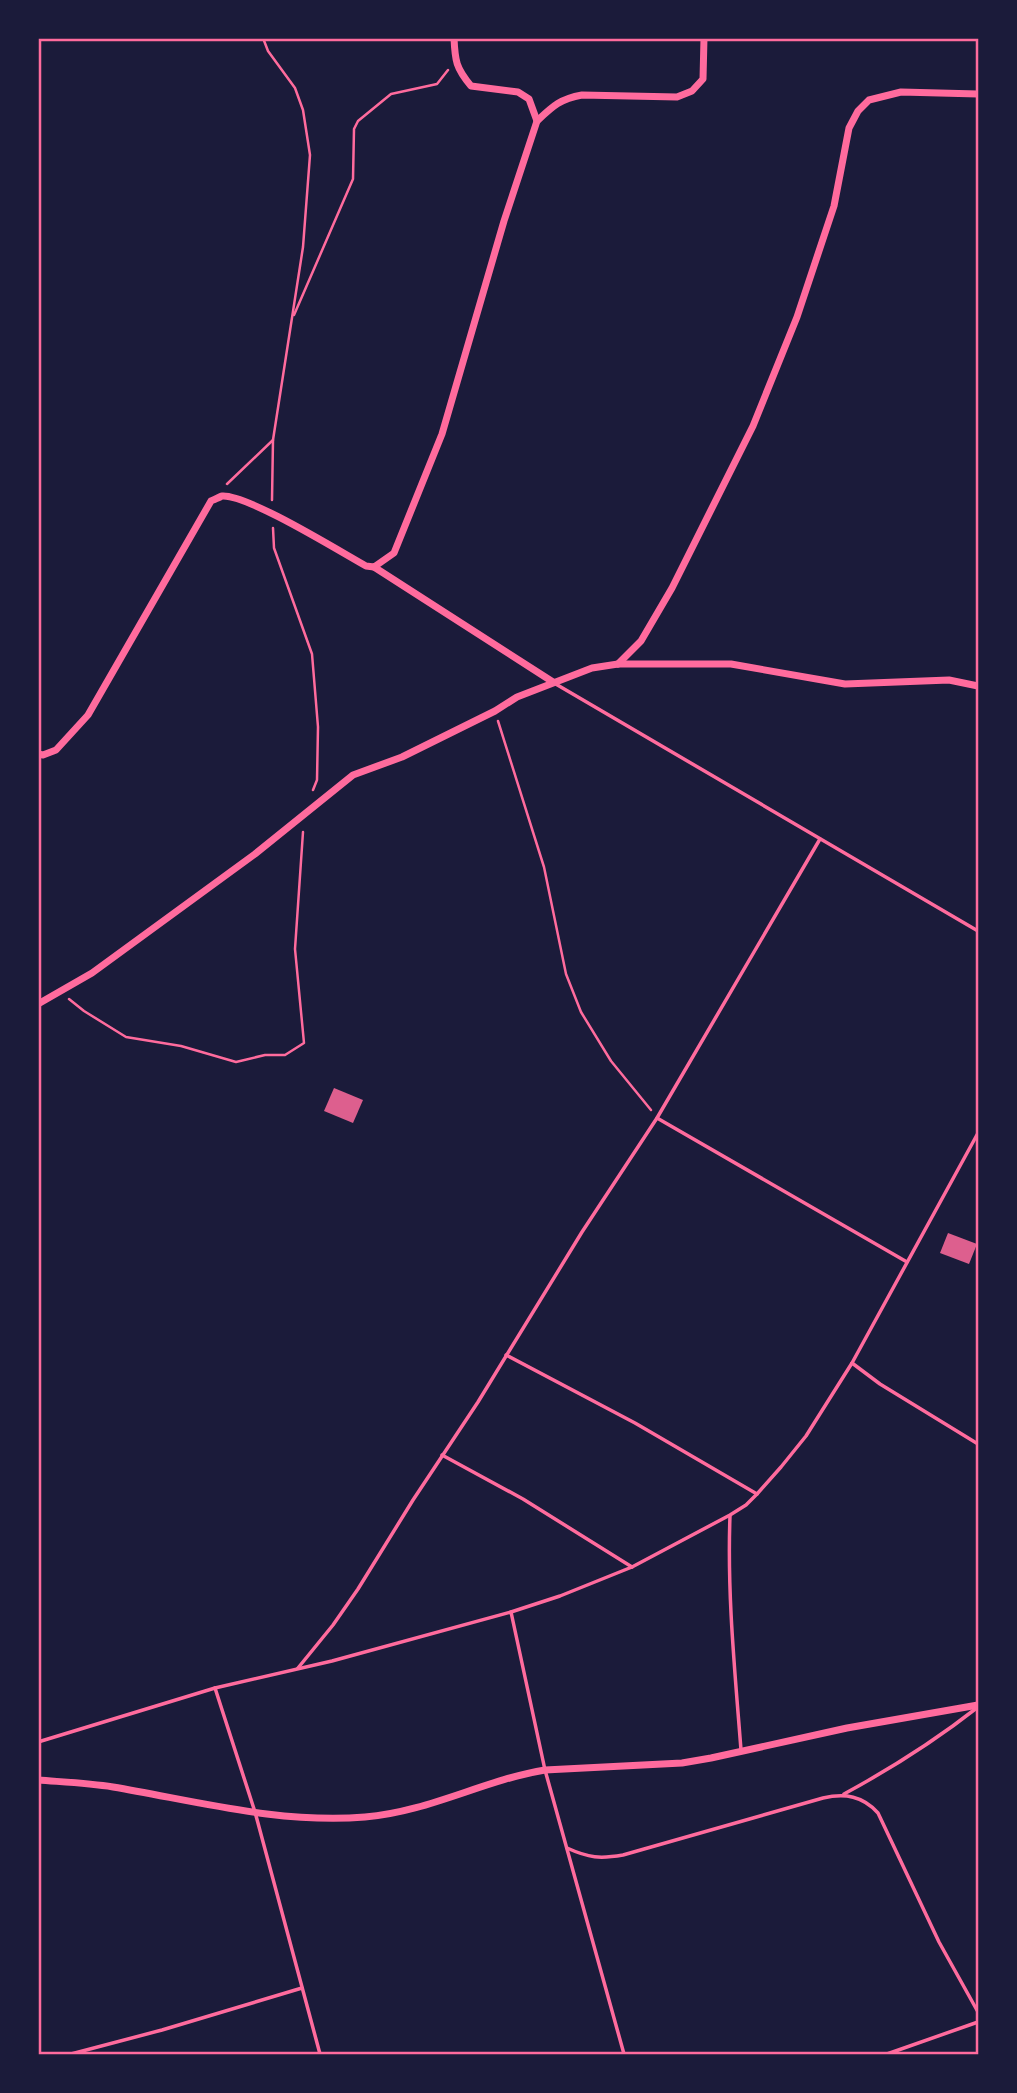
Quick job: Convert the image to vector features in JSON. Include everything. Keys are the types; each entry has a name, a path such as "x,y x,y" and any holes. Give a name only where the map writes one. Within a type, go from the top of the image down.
{"street":[{"path":"454,38 459,72 471,86 518,92 529,99 537,121"},
{"path":"374,566 394,553 399,544 442,434 504,221 537,121 557,102 582,95 677,97 692,91 703,79 704,38"},
{"path":"618,664 641,641 672,588 753,426 797,317 830,219 849,128 858,111 869,100 901,92 978,94"},
{"path":"38,754 56,750 88,715 211,501 221,496 238,499 272,514 366,566 374,566 553,682"},
{"path":"38,1004 92,973 256,854 353,775 402,757 495,711 517,697 592,668 618,664 731,664 845,684 949,680 978,685"},
{"path":"38,1780 110,1787 255,1812 327,1819 369,1817 439,1801 525,1773 682,1763 847,1728 978,1706"}],"lane":[{"path":"553,682 978,930"},
{"path":"296,1669 333,1626 358,1589 608,1191 657,1118 820,839"},
{"path":"657,1118 907,1262"},
{"path":"38,1742 215,1688 511,1612 590,1585 632,1567 746,1505 806,1436 852,1363 978,1133"},
{"path":"506,1355 635,1423 757,1494"},
{"path":"852,1363 880,1384 978,1444"},
{"path":"442,1455 523,1499 632,1567"},
{"path":"730,1515 729,1590 741,1752"},
{"path":"511,1612 545,1770 624,2054"},
{"path":"215,1688 255,1812 320,2054"},
{"path":"567,1848 585,1856 603,1858 623,1855 823,1798 842,1795 926,1746 978,1706"},
{"path":"842,1795 862,1800 871,1805 878,1814 939,1942 978,2012"},
{"path":"71,2054 302,1988"},
{"path":"887,2054 978,2022"}],"path":[{"path":"61,992 84,1011 126,1037 181,1046 236,1062 265,1055 285,1055 304,1043 295,949 306,813 317,780 318,727 312,654 274,548 272,514 273,440 303,247 310,155 303,110 295,88 268,51 263,38"},
{"path":"292,319 353,179 354,129 358,121 391,94 438,84 455,58"},
{"path":"221,496 227,485 273,440"},
{"path":"495,711 544,867 566,974 581,1012 611,1061 657,1118"}],"building":[{"path":"334,1088 363,1100 353,1123 324,1111"},
{"path":"948,1233 977,1244 969,1264 940,1253"}]}
